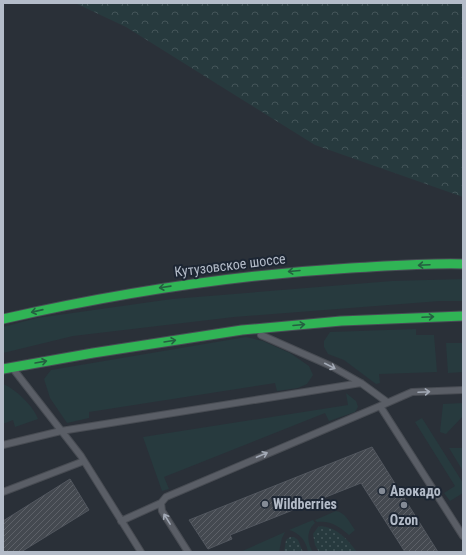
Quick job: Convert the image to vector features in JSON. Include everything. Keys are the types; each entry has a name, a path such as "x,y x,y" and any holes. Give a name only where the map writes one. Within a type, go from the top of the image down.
{"main road":[{"name":"Кутузовское шоссе","path":"3,319 153,288 216,279 331,268 463,264"},
{"path":"8,368 93,352 242,330 341,321 463,316"}],"lane":[{"path":"242,330 270,338 331,366 361,383 387,402"},
{"path":"8,368 84,461 141,552"},
{"path":"3,445 61,431 361,383"},
{"path":"121,521 161,503 166,497 176,492 412,392 463,390"},
{"path":"380,406 463,536"},
{"path":"3,492 84,461"},
{"path":"161,503 162,511 188,552"}],"green space":[{"path":"75,3 463,3 463,197 315,145 126,27"},
{"path":"463,279 463,301 440,301 234,317 73,336 3,353 3,327 37,318 172,299 392,281"},
{"path":"416,329 416,335 434,335 437,372 379,374 380,383 376,384 344,360 328,354 324,347 324,341 330,332"},
{"path":"246,337 263,341 290,353 309,366 313,375 307,384 298,388 277,391 275,383 89,412 89,418 67,423 50,398 44,379 51,370"},
{"path":"446,343 463,343 463,372 448,373"},
{"path":"3,384 8,386 24,399 33,409 38,419 15,427 13,420 3,424"},
{"path":"346,393 356,401 358,407 355,412 329,421 325,413 164,477 169,489 162,491 143,437 348,405"},
{"path":"463,403 463,416 446,434 440,432 443,404"},
{"path":"422,418 463,483 463,493 450,501 444,493 455,486 415,422"},
{"path":"449,448 463,448 463,471"},
{"path":"336,511 345,516 355,530 349,535 342,529 330,523 317,522 315,520"},
{"path":"313,520 315,523 310,530 308,537 313,552 308,552 306,544 302,538 289,530"},
{"path":"321,526 332,529 342,535 357,552 319,552 315,545 313,534 318,527"},
{"path":"285,532 279,552 240,552"},
{"path":"290,537 294,537 298,540 303,552 284,552 286,540"}],"building":[{"path":"372,447 438,552 405,552 361,483 230,535 232,539 208,549 189,520"},
{"path":"70,479 89,510 21,552 3,552 3,521"}],"traffic: fast":[{"path":"3,319 133,293 219,280 351,268 421,264 463,264"},
{"path":"3,369 93,353 242,330 341,321 463,316"}],"place":[{"name":"Авокадо","path":"382,491"},
{"name":"Wildberries","path":"265,504"},
{"name":"Ozon","path":"404,505"}]}
